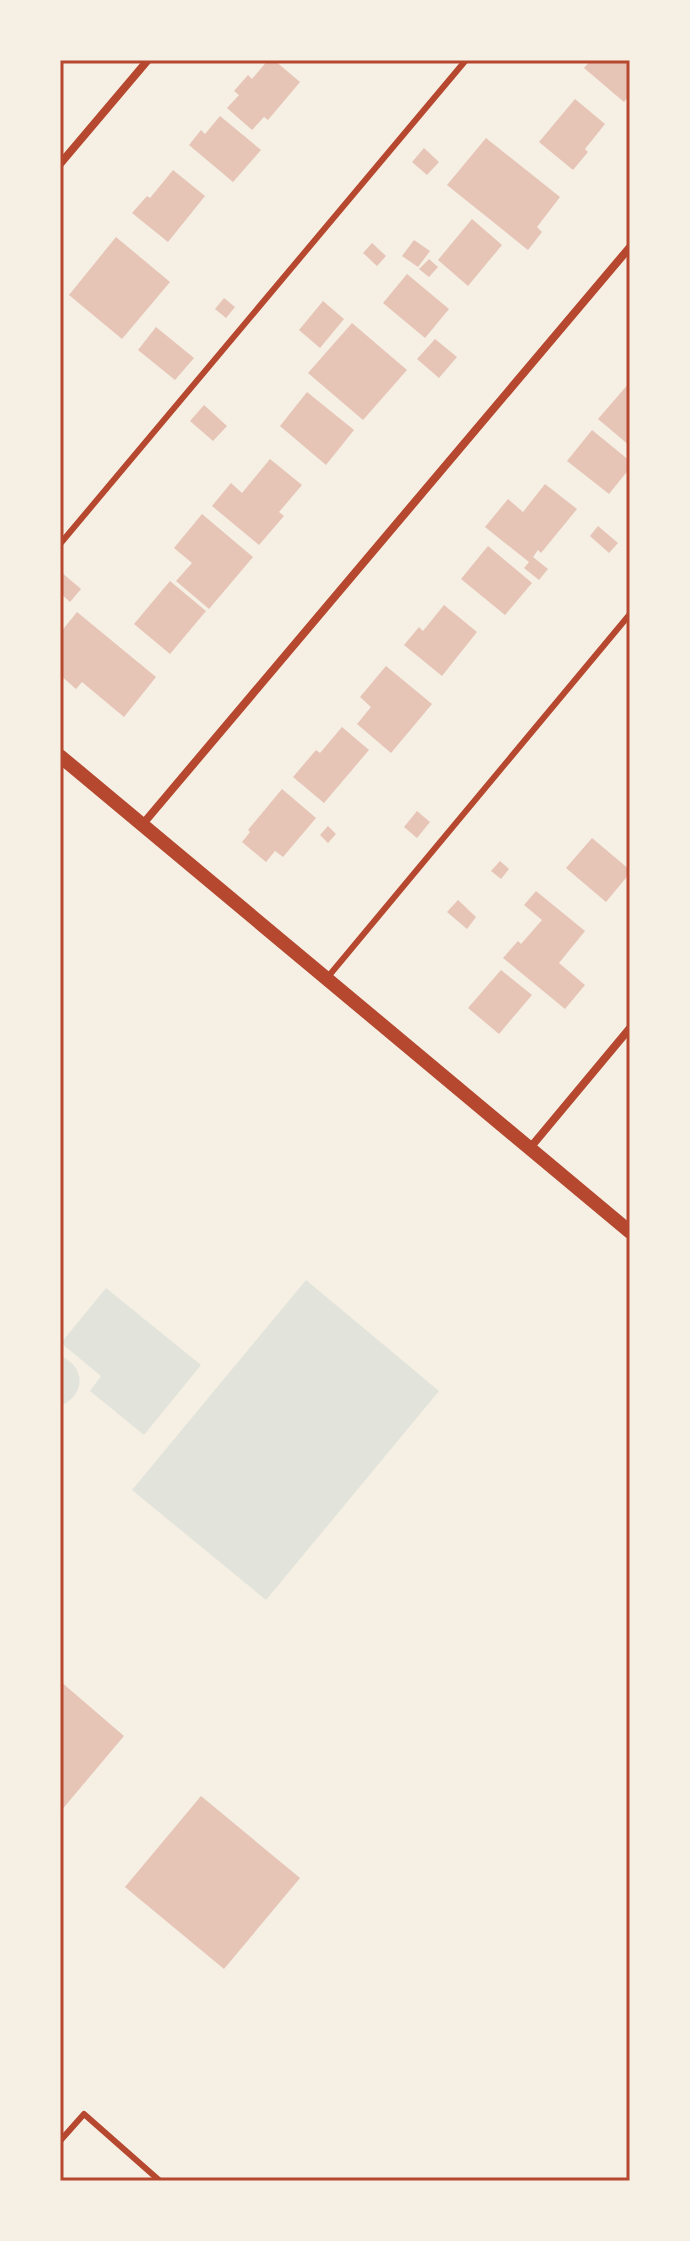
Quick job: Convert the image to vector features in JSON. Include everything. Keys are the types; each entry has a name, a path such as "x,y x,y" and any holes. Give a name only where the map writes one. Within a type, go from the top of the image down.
{"street":[{"path":"60,164 148,60"},
{"path":"142,825 630,247"},
{"path":"60,756 630,1232"},
{"path":"530,1148 630,1028"}],"lane":[{"path":"60,544 466,60"},
{"path":"327,978 630,614"},
{"path":"60,2141 84,2114 160,2181"}],"shaded area":[{"path":"306,1280 439,1391 266,1600 132,1490"},
{"path":"106,1288 201,1365 144,1435 90,1391 101,1376 61,1343"},
{"path":"60,1356 75,1366 80,1381 75,1395 60,1406"}],"building":[{"path":"268,60 274,60 300,82 268,120 264,117 252,130 227,108 239,95 234,91 248,75 252,79"},
{"path":"591,60 630,60 630,95 624,102 584,68"},
{"path":"575,99 605,124 573,170 539,142"},
{"path":"220,116 261,150 233,182 189,145 201,130 205,134"},
{"path":"486,138 560,197 537,227 542,232 528,250 447,185"},
{"path":"424,148 439,162 427,175 412,162"},
{"path":"173,170 205,196 168,242 132,213 147,196 150,198"},
{"path":"472,219 502,245 468,286 438,260"},
{"path":"116,237 170,282 122,339 69,295"},
{"path":"414,240 430,251 418,267 402,256"},
{"path":"372,243 386,256 377,266 363,253"},
{"path":"429,259 438,267 429,277 419,269"},
{"path":"407,274 449,309 425,338 383,303"},
{"path":"224,298 235,307 226,318 215,309"},
{"path":"323,301 344,319 320,348 299,330"},
{"path":"352,323 407,370 363,420 308,373"},
{"path":"156,327 194,358 175,380 138,350"},
{"path":"435,339 457,357 439,378 417,359"},
{"path":"630,382 630,446 598,419"},
{"path":"307,392 354,430 326,465 280,426"},
{"path":"204,405 227,426 213,441 190,421"},
{"path":"592,430 630,461 630,468 609,494 567,461"},
{"path":"270,459 302,485 279,512 284,516 259,545 212,506 231,483 242,493"},
{"path":"545,484 577,509 541,553 538,550 533,557 548,569 539,580 524,568 529,562 485,527 508,499 523,512"},
{"path":"202,514 253,557 209,609 176,581 192,563 174,548"},
{"path":"598,526 618,543 609,553 590,536"},
{"path":"488,546 532,583 505,615 461,579"},
{"path":"61,572 81,589 70,602 60,593"},
{"path":"170,581 206,611 170,654 134,624"},
{"path":"444,605 477,632 442,676 404,645 419,627 423,631"},
{"path":"77,612 156,677 124,717 82,682 76,689 60,675 60,633"},
{"path":"386,666 432,704 391,753 357,724 371,707 360,697"},
{"path":"342,727 369,750 324,803 293,777 316,750 320,753"},
{"path":"282,789 316,818 283,857 275,851 266,862 242,842 250,832 248,830"},
{"path":"417,811 430,822 417,838 404,827"},
{"path":"328,826 336,834 328,843 320,835"},
{"path":"592,838 630,870 606,902 566,868"},
{"path":"500,861 509,869 501,879 491,871"},
{"path":"536,891 585,931 559,963 585,985 565,1009 503,958 518,941 521,944 542,920 524,905"},
{"path":"458,900 476,917 467,929 447,912"},
{"path":"501,970 532,995 499,1034 468,1008"},
{"path":"60,1681 124,1736 60,1812"},
{"path":"201,1796 300,1878 224,1969 125,1887"}]}
